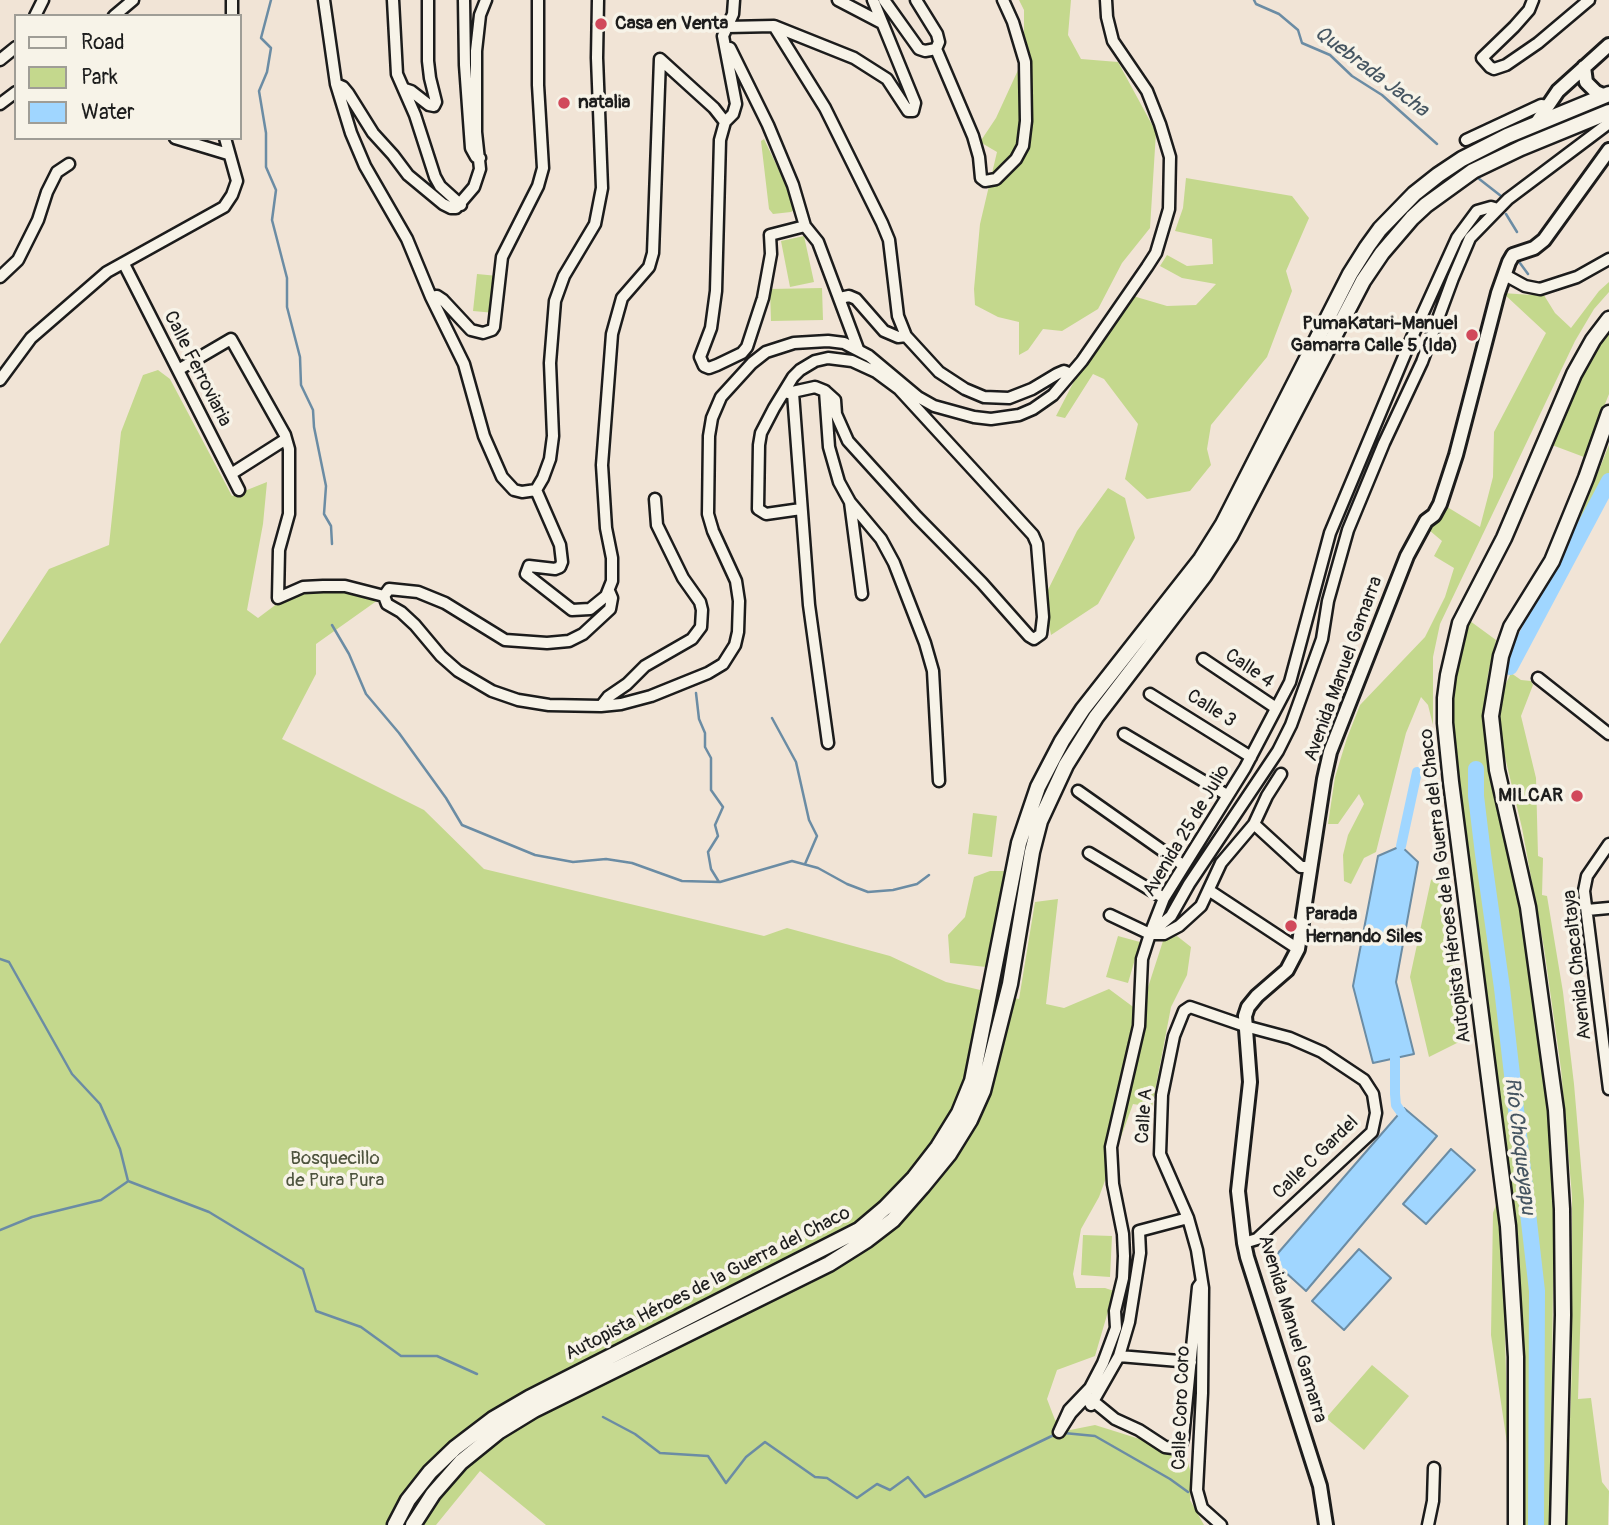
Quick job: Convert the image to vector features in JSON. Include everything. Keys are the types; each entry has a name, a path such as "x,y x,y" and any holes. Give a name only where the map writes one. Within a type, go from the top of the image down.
{"highway":[{"name":"Autopista Héroes de la Guerra del Chaco","path":"395,1525 408,1500 430,1472 455,1448 493,1419 528,1398 859,1230 914,1178 938,1147 959,1112 972,1081 1021,832 1038,788 1062,741 1096,691 1201,559 1223,524 1350,274 1380,229 1438,175 1485,147 1607,95"},
{"name":"Autopista Héroes de la Guerra del Chaco","path":"413,1525 433,1494 461,1462 498,1432 534,1410 829,1264 893,1220 922,1188 949,1154 984,1091 1010,984 1031,852 1040,821 1066,765 1096,717 1204,576 1230,536 1363,281 1398,233 1426,205 1451,187 1495,160 1609,113"},
{"name":"Autopista Héroes de la Guerra del Chaco","path":"1516,1525 1516,1357 1508,1226 1451,782 1445,723 1446,698 1448,674 1460,623 1504,538 1574,374 1593,340 1609,319"},
{"path":"1559,1525 1563,1315 1562,1209 1556,1110 1528,907 1497,770 1491,716 1501,656 1511,627 1552,561 1609,413"}],"main road":[{"path":"1535,125 1558,91 1609,45"},
{"path":"1584,67 1586,82 1596,92 1607,95"},
{"name":"Avenida Manuel Gamarra","path":"1326,1525 1320,1486 1244,1243 1238,1191 1250,1082 1245,1026 1248,1007 1287,970 1298,948 1330,752 1407,556 1426,521 1434,515 1440,504 1456,455 1498,293 1513,255 1534,248 1544,240 1609,150"}],"street":[{"path":"116,14 133,0"},
{"path":"324,0 336,85 365,166 407,239 431,297 464,364 484,436 502,477 514,490 536,490"},
{"path":"393,0 396,65 435,177 440,186 461,205"},
{"path":"405,89 434,106 436,102 428,61 428,0"},
{"path":"464,0 464,65 471,148 476,157 480,158"},
{"path":"336,85 343,87 348,93 373,133 408,176 443,204 451,208 461,205 474,187 480,169 476,132 476,51 486,0"},
{"path":"431,297 434,295 443,300 471,330 483,333 494,327 502,257 538,186 543,167 538,85 538,0"},
{"path":"536,490 552,450 550,363 555,301 564,276 594,224 602,188 597,58 598,0"},
{"path":"734,0 724,45 736,104 733,114 725,121 719,153 715,299 711,328 702,349 701,363 709,368 718,365 742,353 747,347 763,298 771,254 770,235 805,226"},
{"path":"838,0 882,23"},
{"path":"726,28 774,26 811,40 872,68 887,79 908,111 913,111 915,103 873,0"},
{"path":"884,0 919,49 936,50"},
{"path":"916,0 937,34 939,42 936,50 972,136 979,157 981,178 985,181 996,179 1016,159 1023,146 1026,121 1025,62 1003,0"},
{"path":"384,596 387,604 415,625 441,656 476,683 518,700 549,705 601,706 636,701 708,673 723,664 735,645 739,601 736,581 708,514 709,436 712,418 721,397 762,355 782,345 811,341 844,343 858,349 886,369 918,397 934,406 974,417 1009,417 1026,412 1053,395 1071,374 1151,260 1169,209 1170,157 1166,139 1147,92 1114,41 1107,17 1106,0"},
{"path":"1529,3 1506,36 1482,58 1490,66 1494,68 1506,65 1530,49 1589,0"},
{"path":"774,26 825,108 883,223 889,240 898,316 906,336 939,372 965,389 984,397 1009,398 1064,371 1071,374"},
{"path":"726,28 733,55 752,89 778,149 793,185 805,226 818,242 858,349"},
{"path":"0,60 14,49"},
{"path":"536,490 560,545 562,562 560,567 555,569 529,566 528,577 567,606 586,611 595,606 609,590 612,581 602,464 611,334 622,298 649,267 653,253 660,60 725,121"},
{"path":"1466,140 1541,105 1548,106"},
{"name":"Avenida 25 de Julio","path":"1150,934 1171,916 1189,884 1278,751 1291,725 1322,639 1328,601 1348,530 1384,443 1422,362 1464,251 1476,231 1497,209 1609,123"},
{"path":"181,140 228,155"},
{"path":"0,380 31,338 107,272 224,207 237,181 225,140"},
{"path":"0,277 19,260 57,172 69,164"},
{"name":"Avenida 25 de Julio","path":"1150,934 1164,898 1251,757 1290,682 1329,533 1413,335 1464,227 1477,212 1491,207 1497,209"},
{"path":"1505,275 1525,286 1540,289 1577,277 1609,259"},
{"name":"Calle Ferroviaria","path":"124,264 239,490"},
{"path":"1590,277 1609,265"},
{"path":"840,298 849,296 856,299 884,331 898,337 906,336"},
{"path":"178,370 232,339 286,439 289,449 289,514 279,550 278,598 303,587 323,586 345,586 384,596"},
{"path":"747,347 762,355"},
{"path":"788,393 816,387 835,400 836,414 848,441 917,517 982,583 1020,627 1034,639 1038,638 1044,627 1037,544 1033,535 899,389 888,380 852,361 828,358 815,361 800,370 788,393 765,425 758,445 757,506 761,512 766,514 801,509"},
{"path":"825,391 831,458 839,482 850,502 881,540 894,563 925,643 933,671 939,782"},
{"path":"788,393 809,605 828,743"},
{"path":"231,474 286,439"},
{"path":"601,706 645,666 692,639 701,627 700,602 683,578 657,525 655,499"},
{"path":"850,502 862,594"},
{"path":"384,596 389,589 418,592 445,603 505,640 547,643 569,641 583,634 610,609 612,598 609,590"},
{"name":"Calle 4","path":"1203,659 1276,708"},
{"path":"1538,678 1609,734"},
{"name":"Calle 3","path":"1150,694 1251,757"},
{"path":"1124,734 1227,795"},
{"path":"1110,915 1150,934 1175,929 1201,906 1210,891 1220,863 1254,824 1281,774"},
{"path":"1078,791 1183,865"},
{"path":"1254,824 1301,867 1310,867"},
{"name":"Avenida Chacaltaya","path":"1609,844 1587,876 1584,891 1609,1089"},
{"path":"1089,853 1164,898"},
{"path":"1210,891 1298,948"},
{"path":"1587,910 1609,908"},
{"path":"1150,934 1140,970 1139,1026 1111,1147 1113,1184 1123,1234 1124,1256 1123,1278 1115,1311 1116,1328 1090,1388 1069,1410 1059,1432 1071,1413 1090,1398 1119,1356 1136,1288 1140,1253 1139,1231 1188,1218"},
{"name":"Calle A","path":"1201,1283 1197,1250 1188,1218 1160,1154 1162,1095 1174,1036 1184,1011 1190,1007 1245,1026"},
{"name":"Calle C Gardel","path":"1244,1243 1257,1239 1372,1132 1375,1120 1373,1094 1364,1080 1311,1047 1290,1038 1245,1026"},
{"path":"1090,1398 1115,1419 1139,1430 1165,1447 1180,1449 1198,1287 1201,1283"},
{"name":"Calle Coro Coro","path":"1201,1283 1202,1393 1197,1490 1202,1508 1221,1525"},
{"path":"1119,1356 1191,1362"},
{"path":"1428,1525 1433,1501 1434,1468"}],"green space":[{"path":"1019,0 1071,0 1068,35 1081,59 1118,62 1156,132 1150,228 1122,263 1098,309 1062,331 1043,329 1028,350 1019,355 1019,322 998,317 975,305 974,289 980,224 997,152 980,142 996,118 1024,57 1024,10"},
{"path":"764,139 797,208 791,212 773,214 769,209 761,141"},
{"path":"1186,178 1292,196 1309,218 1286,271 1292,291 1267,357 1211,425 1207,449 1211,465 1190,491 1147,499 1125,479 1138,424 1104,379 1093,374 1065,418 1056,416 1083,364 1133,296 1167,306 1196,305 1216,284 1182,278 1160,266 1167,255 1187,266 1213,264 1212,239 1175,231 1183,208"},
{"path":"804,236 814,282 790,287 781,241"},
{"path":"477,274 498,276 495,313 473,311"},
{"path":"1609,282 1609,292 1594,309 1575,341 1440,624 1433,657 1433,725 1428,705 1421,697 1406,733 1376,852 1364,858 1351,884 1344,881 1343,855 1348,835 1364,804 1359,794 1338,824 1328,824 1335,777 1347,738 1360,705 1425,637 1445,597 1454,568 1434,556 1442,541 1429,530 1444,505 1480,527 1493,477 1494,432 1546,333 1503,293 1531,295 1542,292 1555,313 1571,328"},
{"path":"822,288 823,320 771,321 770,289"},
{"path":"1609,331 1609,394 1584,457 1552,445 1571,397 1592,356"},
{"name":"Bosquecillo de Pura Pura","path":"158,370 170,379 232,496 267,482 263,524 247,610 258,618 294,591 357,589 378,600 316,644 316,674 282,739 424,810 484,869 764,936 787,928 890,956 946,982 1019,999 1035,902 1058,899 1046,1004 1064,1008 1109,989 1140,1012 1163,941 1177,936 1191,947 1187,975 1171,1007 1152,1107 1133,1104 1099,1197 1081,1229 1073,1274 1076,1288 1105,1288 1114,1291 1095,1356 1057,1370 1047,1399 1055,1420 1062,1423 1060,1432 1095,1425 1146,1441 1183,1442 1192,1478 1190,1500 1204,1525 546,1525 480,1471 436,1525 0,1525 0,644 49,569 109,545 121,432 143,375"},
{"path":"1609,445 1609,486 1525,639 1573,535"},
{"path":"1108,488 1125,498 1135,538 1098,604 1051,635 1044,598 1077,531"},
{"path":"1470,621 1496,640 1488,674 1485,710 1489,763 1510,855 1535,997 1549,1113 1554,1206 1550,1525 1542,1525 1543,1289 1485,824 1480,764 1471,765 1471,792 1531,1290 1531,1525 1523,1525 1524,1427 1520,1283 1457,766 1453,713 1454,676"},
{"path":"1511,673 1521,680 1531,681 1533,685 1521,716 1536,778 1538,856 1543,858 1542,895 1547,896 1563,992 1584,1201 1578,1399 1591,1398 1602,1482 1609,1491 1608,1525 1566,1525 1572,1367 1572,1196 1561,1069 1544,948 1522,828 1504,753 1499,713 1501,694"},
{"path":"973,813 997,816 992,857 968,854"},
{"path":"990,871 1004,871 986,967 950,963 948,935 965,917 974,877"},
{"path":"1446,872 1469,1037 1429,1057 1410,977 1431,880"},
{"path":"1118,936 1140,942 1128,983 1106,977"},
{"path":"1497,1202 1504,1298 1508,1450 1491,1335 1493,1213"},
{"path":"1083,1235 1112,1236 1110,1277 1081,1275"},
{"path":"1372,1365 1409,1396 1364,1450 1326,1418"}],"water":[{"path":"1401,846 1418,862 1396,982 1414,1054 1373,1063 1353,986 1378,856"},
{"path":"1404,1108 1437,1136 1306,1291 1272,1260"},
{"path":"1451,1149 1475,1170 1426,1224 1403,1204"},
{"path":"1359,1249 1391,1278 1344,1330 1312,1301"}],"waterway":[{"path":"271,0 261,38 271,48 267,72 259,91 266,133 266,167 276,190 272,220 287,278 287,307 300,357 301,385 313,410 326,486 324,514 331,526 332,544"},
{"name":"Quebrada Jacha","path":"1254,0 1256,4 1279,14 1298,30 1302,43 1330,55 1352,76 1382,95 1437,144"},
{"name":"Quebrada Jacha","path":"1478,178 1501,196"},
{"name":"Quebrada Jacha","path":"1506,214 1517,232"},
{"name":"Quebrada Jacha","path":"1517,259 1528,274"},
{"name":"Río Choqueyapu","path":"1510,667 1609,481"},
{"path":"332,625 349,654 366,694 399,733 462,825 535,855 573,862 606,859 632,863 682,881 720,882 792,861 818,868 868,892 917,884 929,875"},
{"path":"696,693 699,719 705,733 705,747 711,758 711,790 723,807 715,825 718,836 708,852 711,869 719,882"},
{"path":"772,718 796,762 809,820 817,836 805,864"},
{"name":"Río Choqueyapu","path":"1476,769 1476,796 1502,988 1537,1291 1536,1525"},
{"path":"1401,846 1417,772"},
{"path":"0,959 9,962 72,1074 100,1104 120,1149 128,1181 209,1212 303,1269 316,1311 361,1327 401,1356 437,1356 477,1374"},
{"path":"1395,1058 1396,1105 1401,1112"},
{"path":"0,1230 32,1217 101,1200 127,1182"},
{"path":"603,1417 635,1434 660,1453 708,1456 726,1483 746,1457 765,1442 815,1477 827,1478 857,1498 877,1484 890,1490 908,1477 925,1497 1058,1433"},
{"path":"1064,1433 1095,1436 1188,1492"}],"place":[{"name":"Casa en Venta","path":"601,24"},
{"name":"natalia","path":"564,103"},
{"name":"PumaKatari-Manuel Gamarra Calle 5 (Ida)","path":"1472,335"},
{"name":"MILCAR","path":"1577,796"},
{"name":"Parada Hernando Siles","path":"1291,926"}]}
